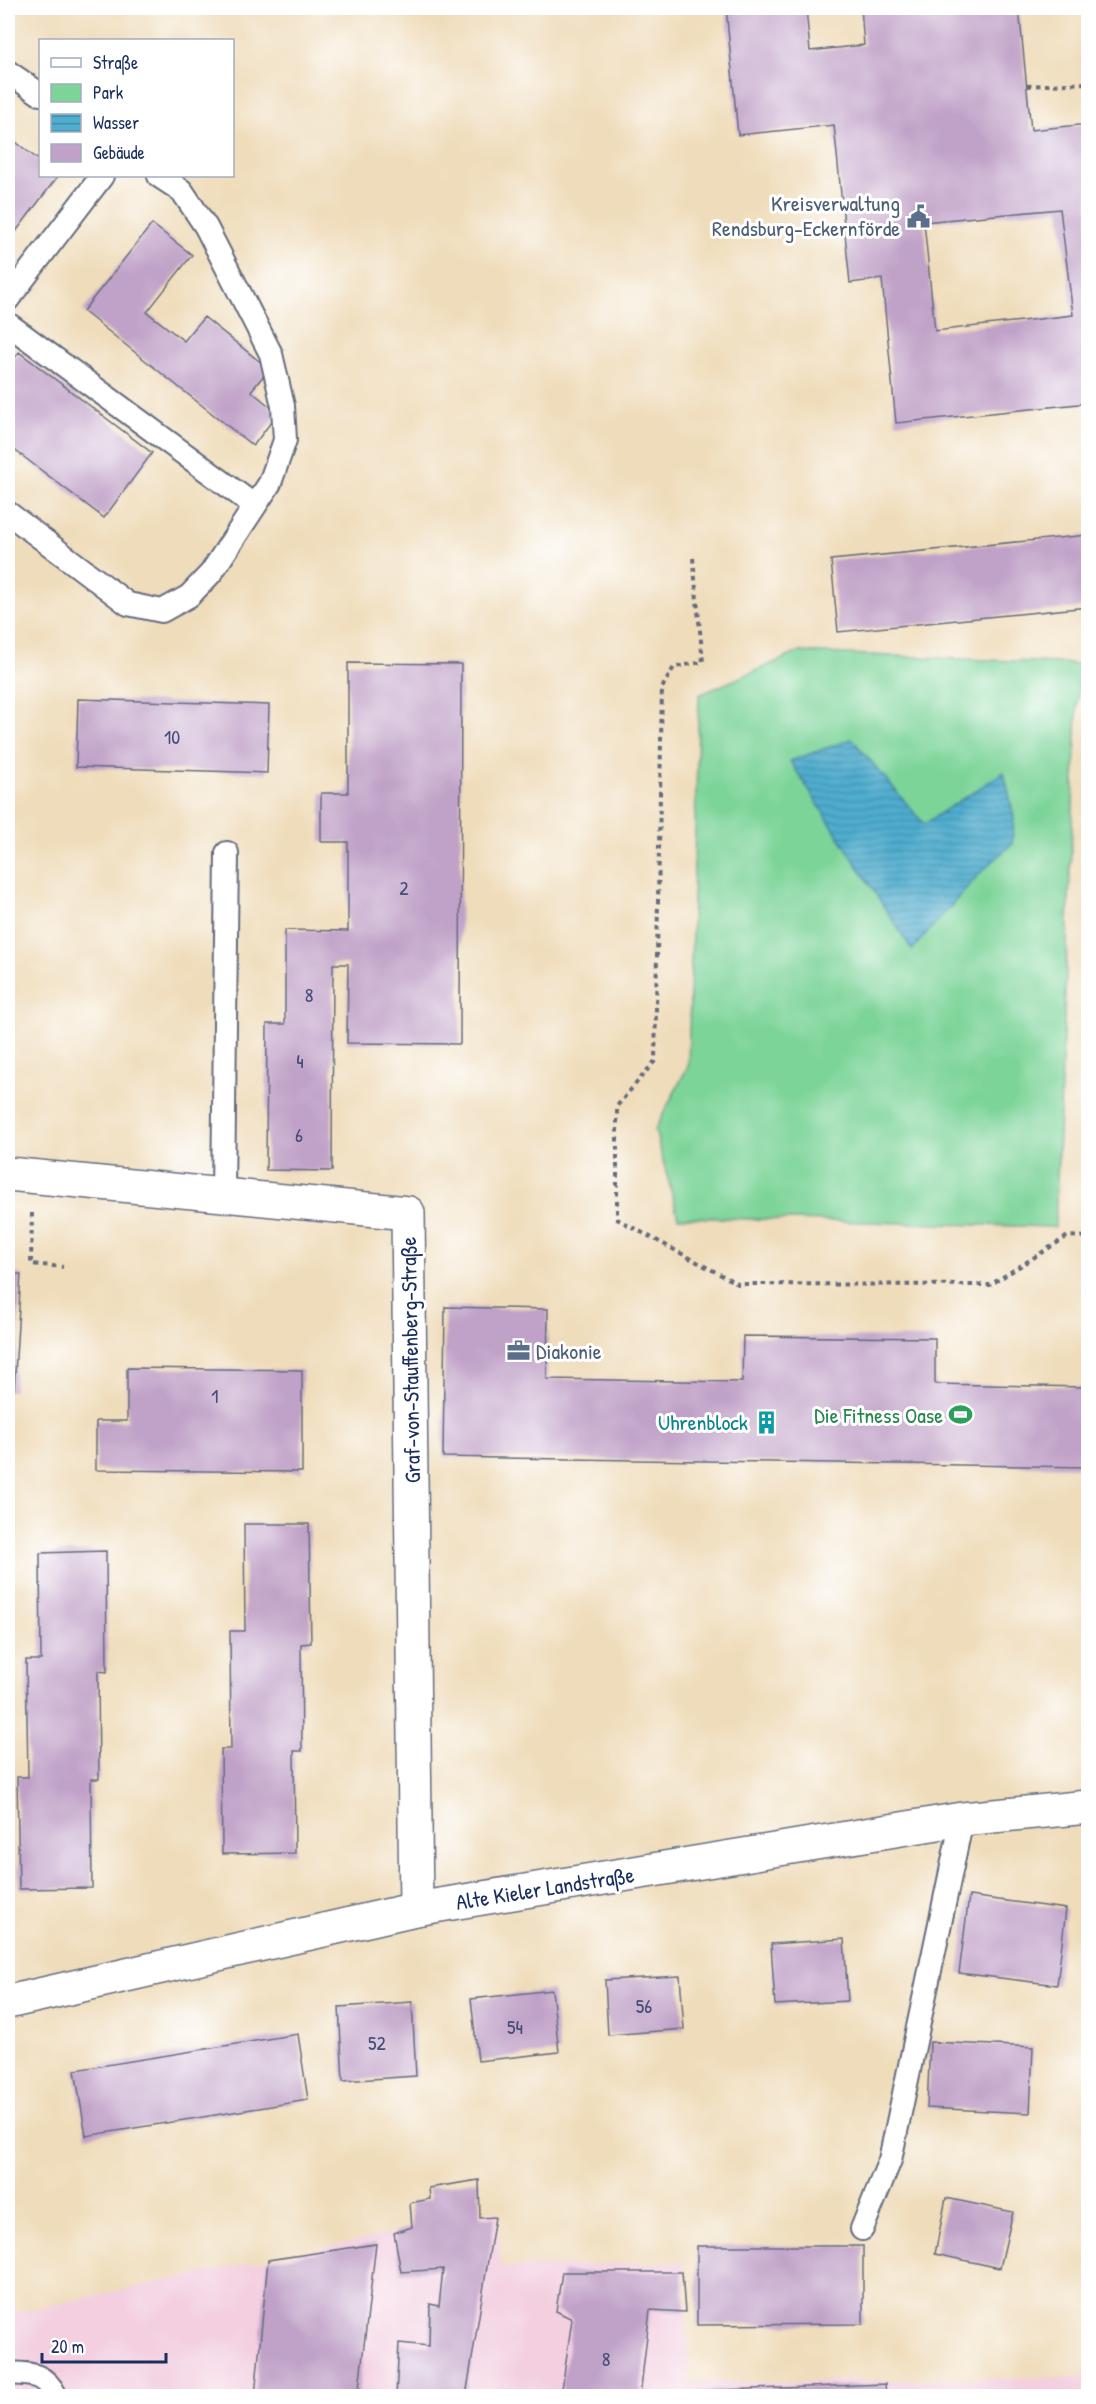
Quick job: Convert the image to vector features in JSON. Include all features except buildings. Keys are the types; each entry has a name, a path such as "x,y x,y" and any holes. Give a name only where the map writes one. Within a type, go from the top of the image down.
{"street":[{"name":"Graf-von-Stauffenberg-Straße","path":"20,1175 408,1213 416,1909"},
{"name":"Alte Kieler Landstraße","path":"8,2002 416,1909 962,1819 1089,1807"}],"lane":[{"path":"8,72 39,93"},
{"path":"8,299 101,177"},
{"path":"8,513 128,604 162,611 189,596 211,573 270,483 285,440 283,406 271,354 206,227 182,191 161,177"},
{"path":"8,324 255,506"},
{"path":"223,1195 227,854"},
{"path":"862,2229 890,2160 962,1819"},
{"path":"8,2373 30,2374 49,2382 56,2397"}],"path":[{"path":"1027,86 1089,83"},
{"path":"693,558 703,662 674,667 662,688 655,1061 617,1106 617,1219 738,1284 990,1285 1068,1236 1089,1237"},
{"path":"20,1175 31,1264 63,1267"}],"shaded area":[{"path":"498,2211 501,2267 684,2262 690,2383 1088,2377 1088,2396 8,2396 8,2314"}],"green space":[{"path":"799,652 1079,664 1055,1227 678,1217 655,1130 688,1066 699,695"}],"water":[{"path":"852,739 924,824 1004,772 1014,817 1012,844 981,872 912,950 790,761"}],"place":[{"name":"Kreisverwaltung Rendsburg-Eckernförde","path":"918,216"},
{"name":"Diakonie","path":"518,1351"},
{"name":"Die Fitness Oase","path":"961,1415"},
{"name":"Uhrenblock","path":"766,1422"}]}
